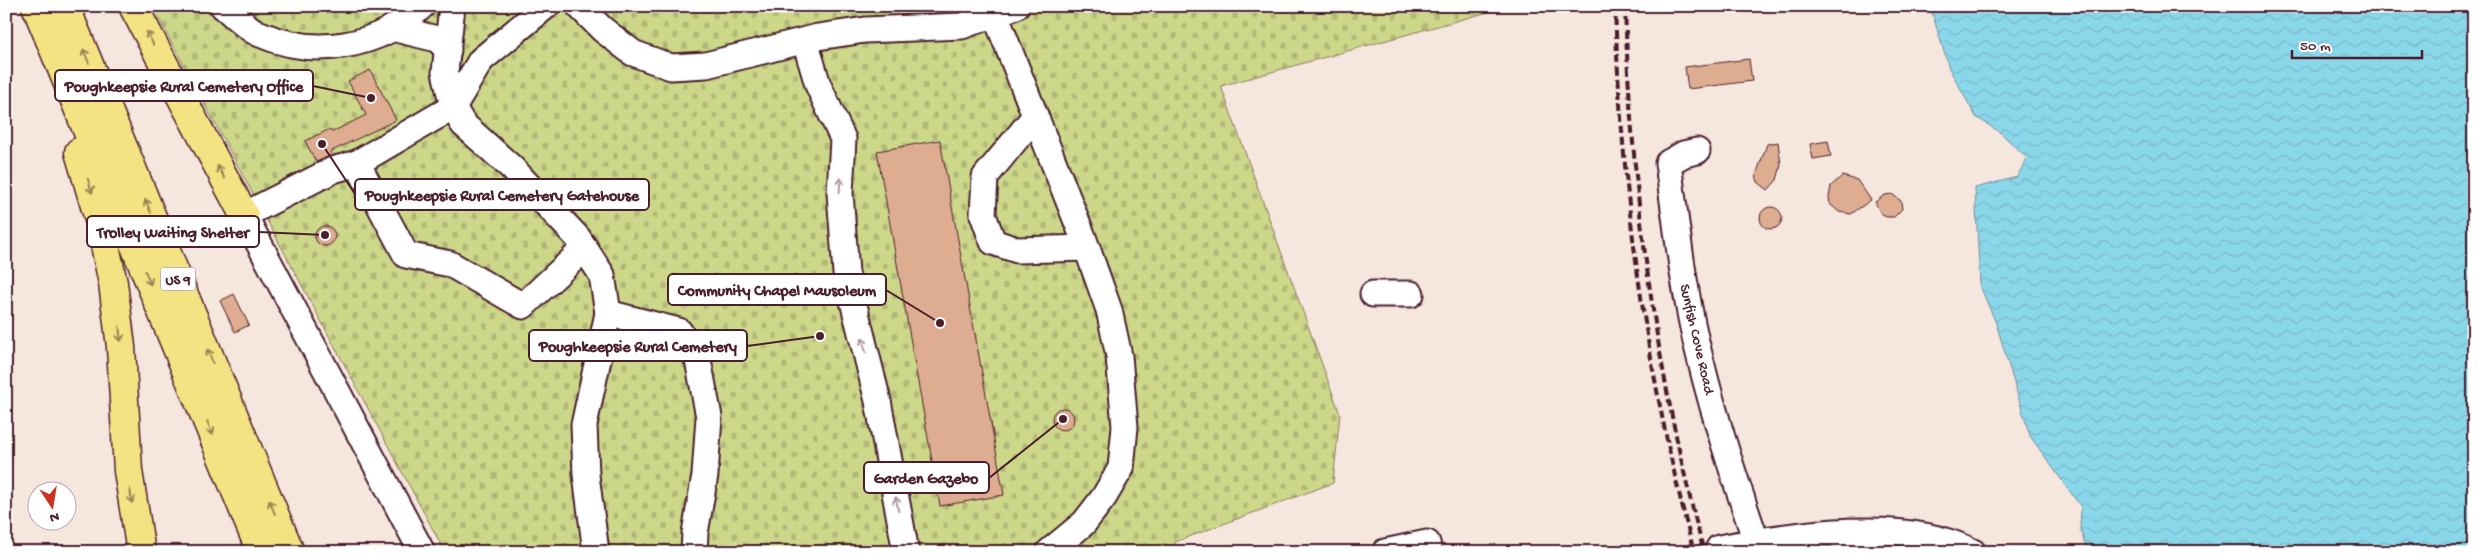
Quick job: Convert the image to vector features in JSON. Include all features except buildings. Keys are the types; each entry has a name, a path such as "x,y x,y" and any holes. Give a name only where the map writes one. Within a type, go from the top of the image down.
{"highway":[{"path":"32,6 93,197 107,251 119,323 128,471 141,552"},
{"name":"US 9","path":"36,6 261,552"},
{"name":"US 9","path":"66,6 290,552"},
{"path":"133,6 244,215"}],"street":[{"path":"223,6 259,34 316,48 369,39 411,17 422,6"},
{"path":"452,6 445,72 453,108 463,124 512,168 578,238 602,275 608,313 584,425 586,475 596,552"},
{"path":"422,552 244,215 333,170 357,163 453,108 481,60 546,6"},
{"path":"579,6 602,29 633,53 671,67 706,65 805,41 946,16 962,26 1006,10 1035,116 1087,248 1109,310 1119,356 1125,427 1121,468 1104,497 1084,523 1049,552"},
{"path":"392,28 436,39 448,50"},
{"path":"805,41 818,85 843,139 840,193 846,273 878,401 906,552"},
{"path":"1035,116 985,177 983,215 993,242 1017,250 1087,248"},
{"name":"Sunfish Cove Road","path":"1697,151 1684,154 1668,163 1682,266 1700,362 1729,460 1756,541"},
{"path":"357,163 406,255 450,264 523,306 585,248"},
{"path":"1373,294 1411,294"},
{"path":"608,313 679,331 698,360 710,417 705,475 695,533 694,552"},
{"path":"1719,548 1756,541 1834,533 1884,531 1916,535 1961,545 1973,552"},
{"path":"1834,533 1872,552"},
{"path":"1385,552 1427,543 1429,552"}],"green space":[{"path":"152,6 1510,6 1221,86 1340,414 1333,483 1175,542 1178,552 445,552"}],"water":[{"path":"1930,6 2474,6 2474,552 2088,552 2080,529 2081,507 2030,436 1996,323 1980,286 1975,188 2017,177 2027,158 2001,133 1976,117 1949,68"}],"railway":[{"path":"1615,6 1623,144 1639,281 1662,417 1694,552"},
{"path":"1625,6 1633,144 1649,281 1659,350 1672,417 1704,552"}],"place":[{"name":"Poughkeepsie Rural Cemetery Office","path":"371,98"},
{"name":"Poughkeepsie Rural Cemetery Gatehouse","path":"322,144"},
{"name":"Trolley Waiting Shelter","path":"325,235"},
{"name":"Community Chapel Mausoleum","path":"940,323"},
{"name":"Poughkeepsie Rural Cemetery","path":"820,336"},
{"name":"Garden Gazebo","path":"1063,419"}]}
